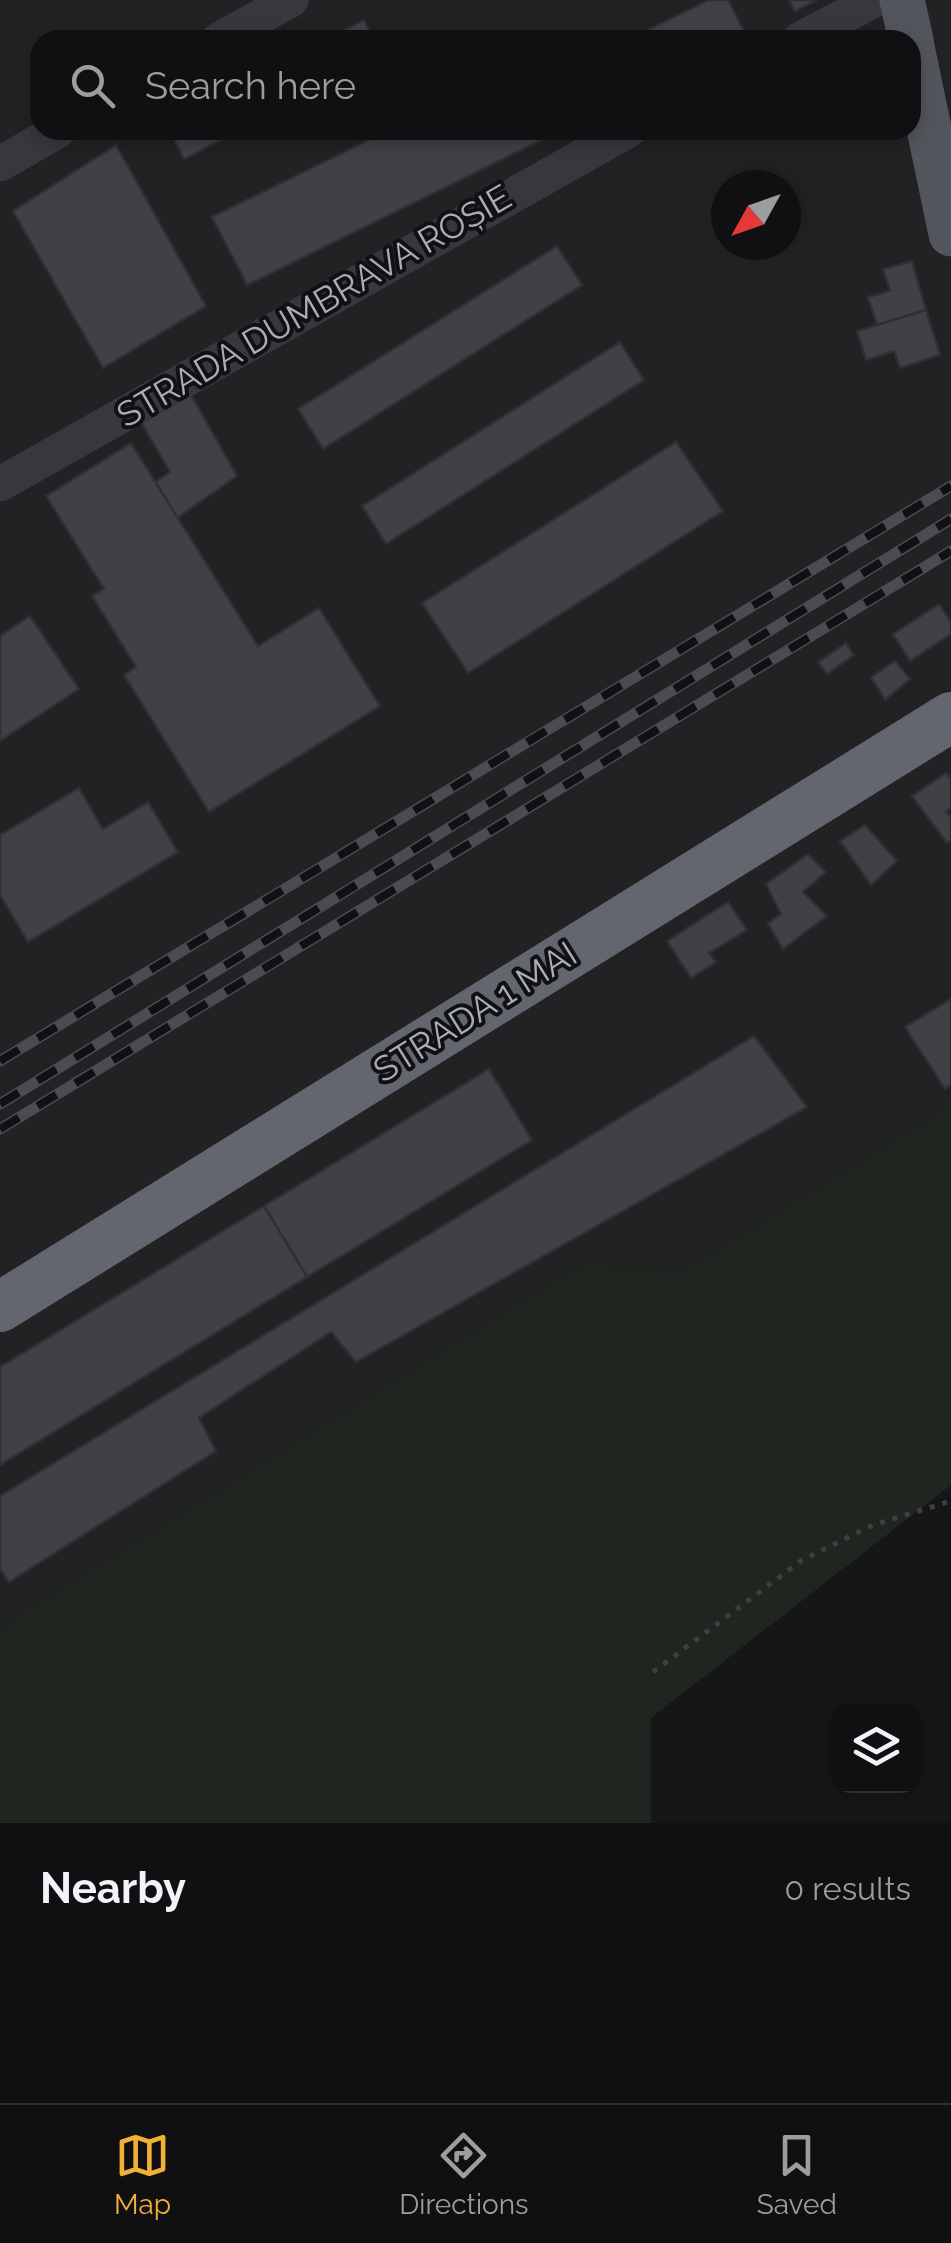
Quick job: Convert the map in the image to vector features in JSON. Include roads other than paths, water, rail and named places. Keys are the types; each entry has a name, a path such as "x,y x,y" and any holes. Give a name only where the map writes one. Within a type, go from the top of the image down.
{"highway":[{"name":"STRADA 1 MAI","path":"0,1307 951,717"}],"main road":[{"path":"902,0 909,30"},
{"path":"921,89 951,234"}],"lane":[{"path":"236,30 291,0"},
{"path":"818,30 874,0"},
{"path":"0,164 42,140"},
{"name":"STRADA DUMBRAVA ROȘIE","path":"0,484 611,140"}],"railway":[{"path":"0,1061 951,486"},
{"path":"0,1104 951,519"},
{"path":"0,1129 951,551"}]}
